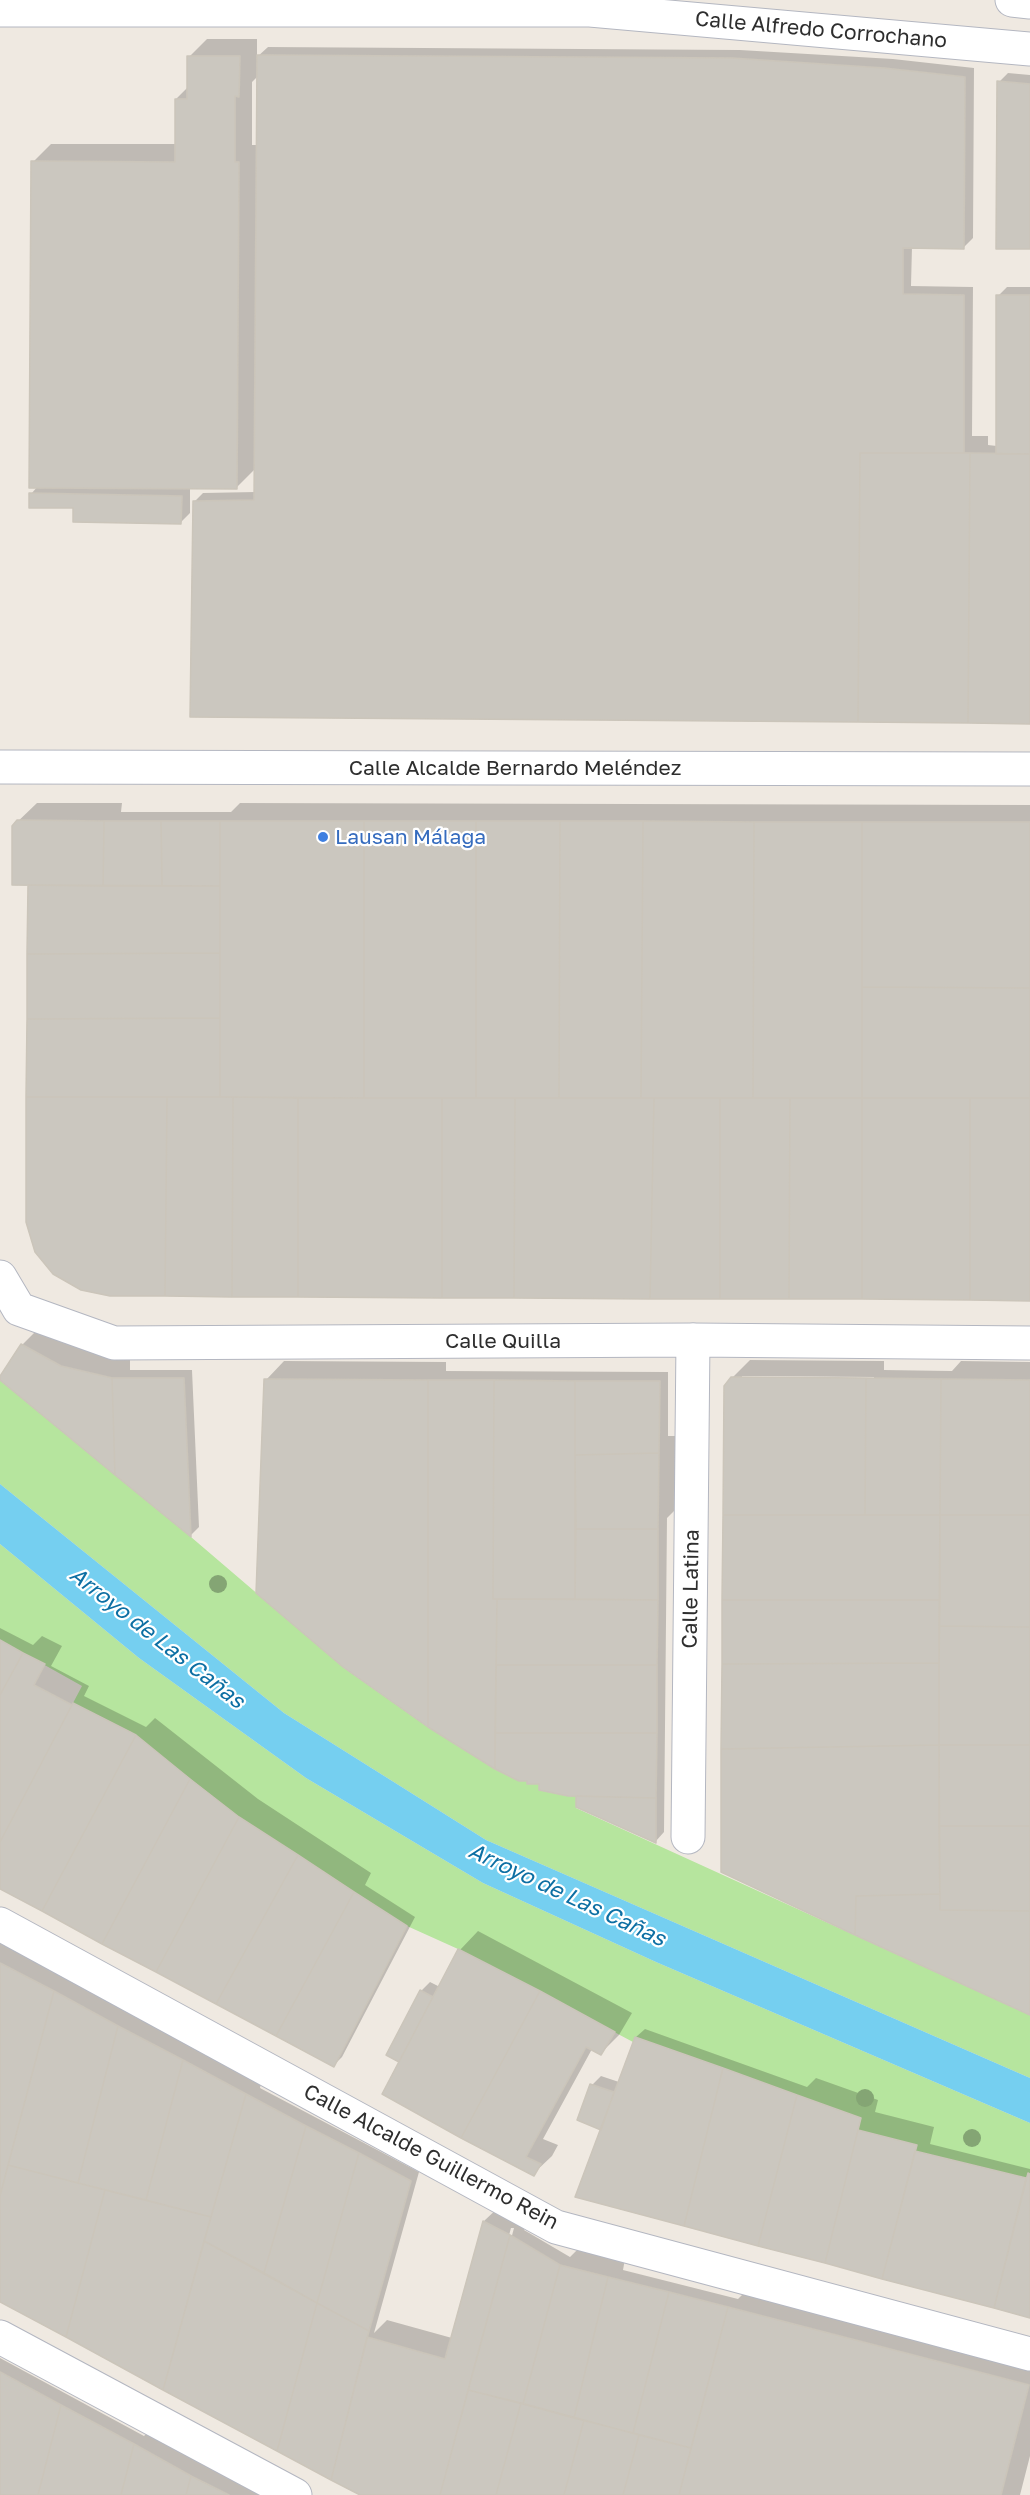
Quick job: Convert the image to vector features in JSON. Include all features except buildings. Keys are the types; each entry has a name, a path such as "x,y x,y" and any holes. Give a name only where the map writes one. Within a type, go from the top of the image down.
{"street":[{"path":"1012,0 1030,2"},
{"name":"Calle Alfredo Corrochano","path":"0,10 590,10 1030,49"},
{"name":"Calle Alcalde Bernardo Meléndez","path":"0,767 1030,770"},
{"name":"Calle Quilla","path":"0,1276 19,1309 114,1343 693,1340 1030,1343"},
{"name":"Calle Latina","path":"688,1837 693,1340"},
{"name":"Calle Alcalde Guillermo Rein","path":"0,1924 556,2227 1030,2354"},
{"path":"0,2337 295,2495"}],"green space":[{"path":"0,1380 191,1537 343,1667 428,1727 495,1769 519,1781 539,1784 539,1790 576,1796 576,1808 1030,2015 1030,2078 486,1840 284,1713 0,1484"},
{"path":"0,1544 139,1658 306,1778 483,1883 656,1962 1030,2123 1030,2174 1028,2173 1026,2178 915,2151 917,2145 858,2130 860,2118 635,2037 633,2042 458,1949 407,1926 239,1817 131,1732 73,1703 82,1686 0,1640"}],"water":[{"name":"Arroyo de Las Cañas","path":"0,1484 284,1713 486,1840 1030,2078 1030,2123 656,1962 483,1883 306,1778 139,1658 0,1544"}],"place":[{"name":"Lausan Málaga","path":"323,837"}]}
